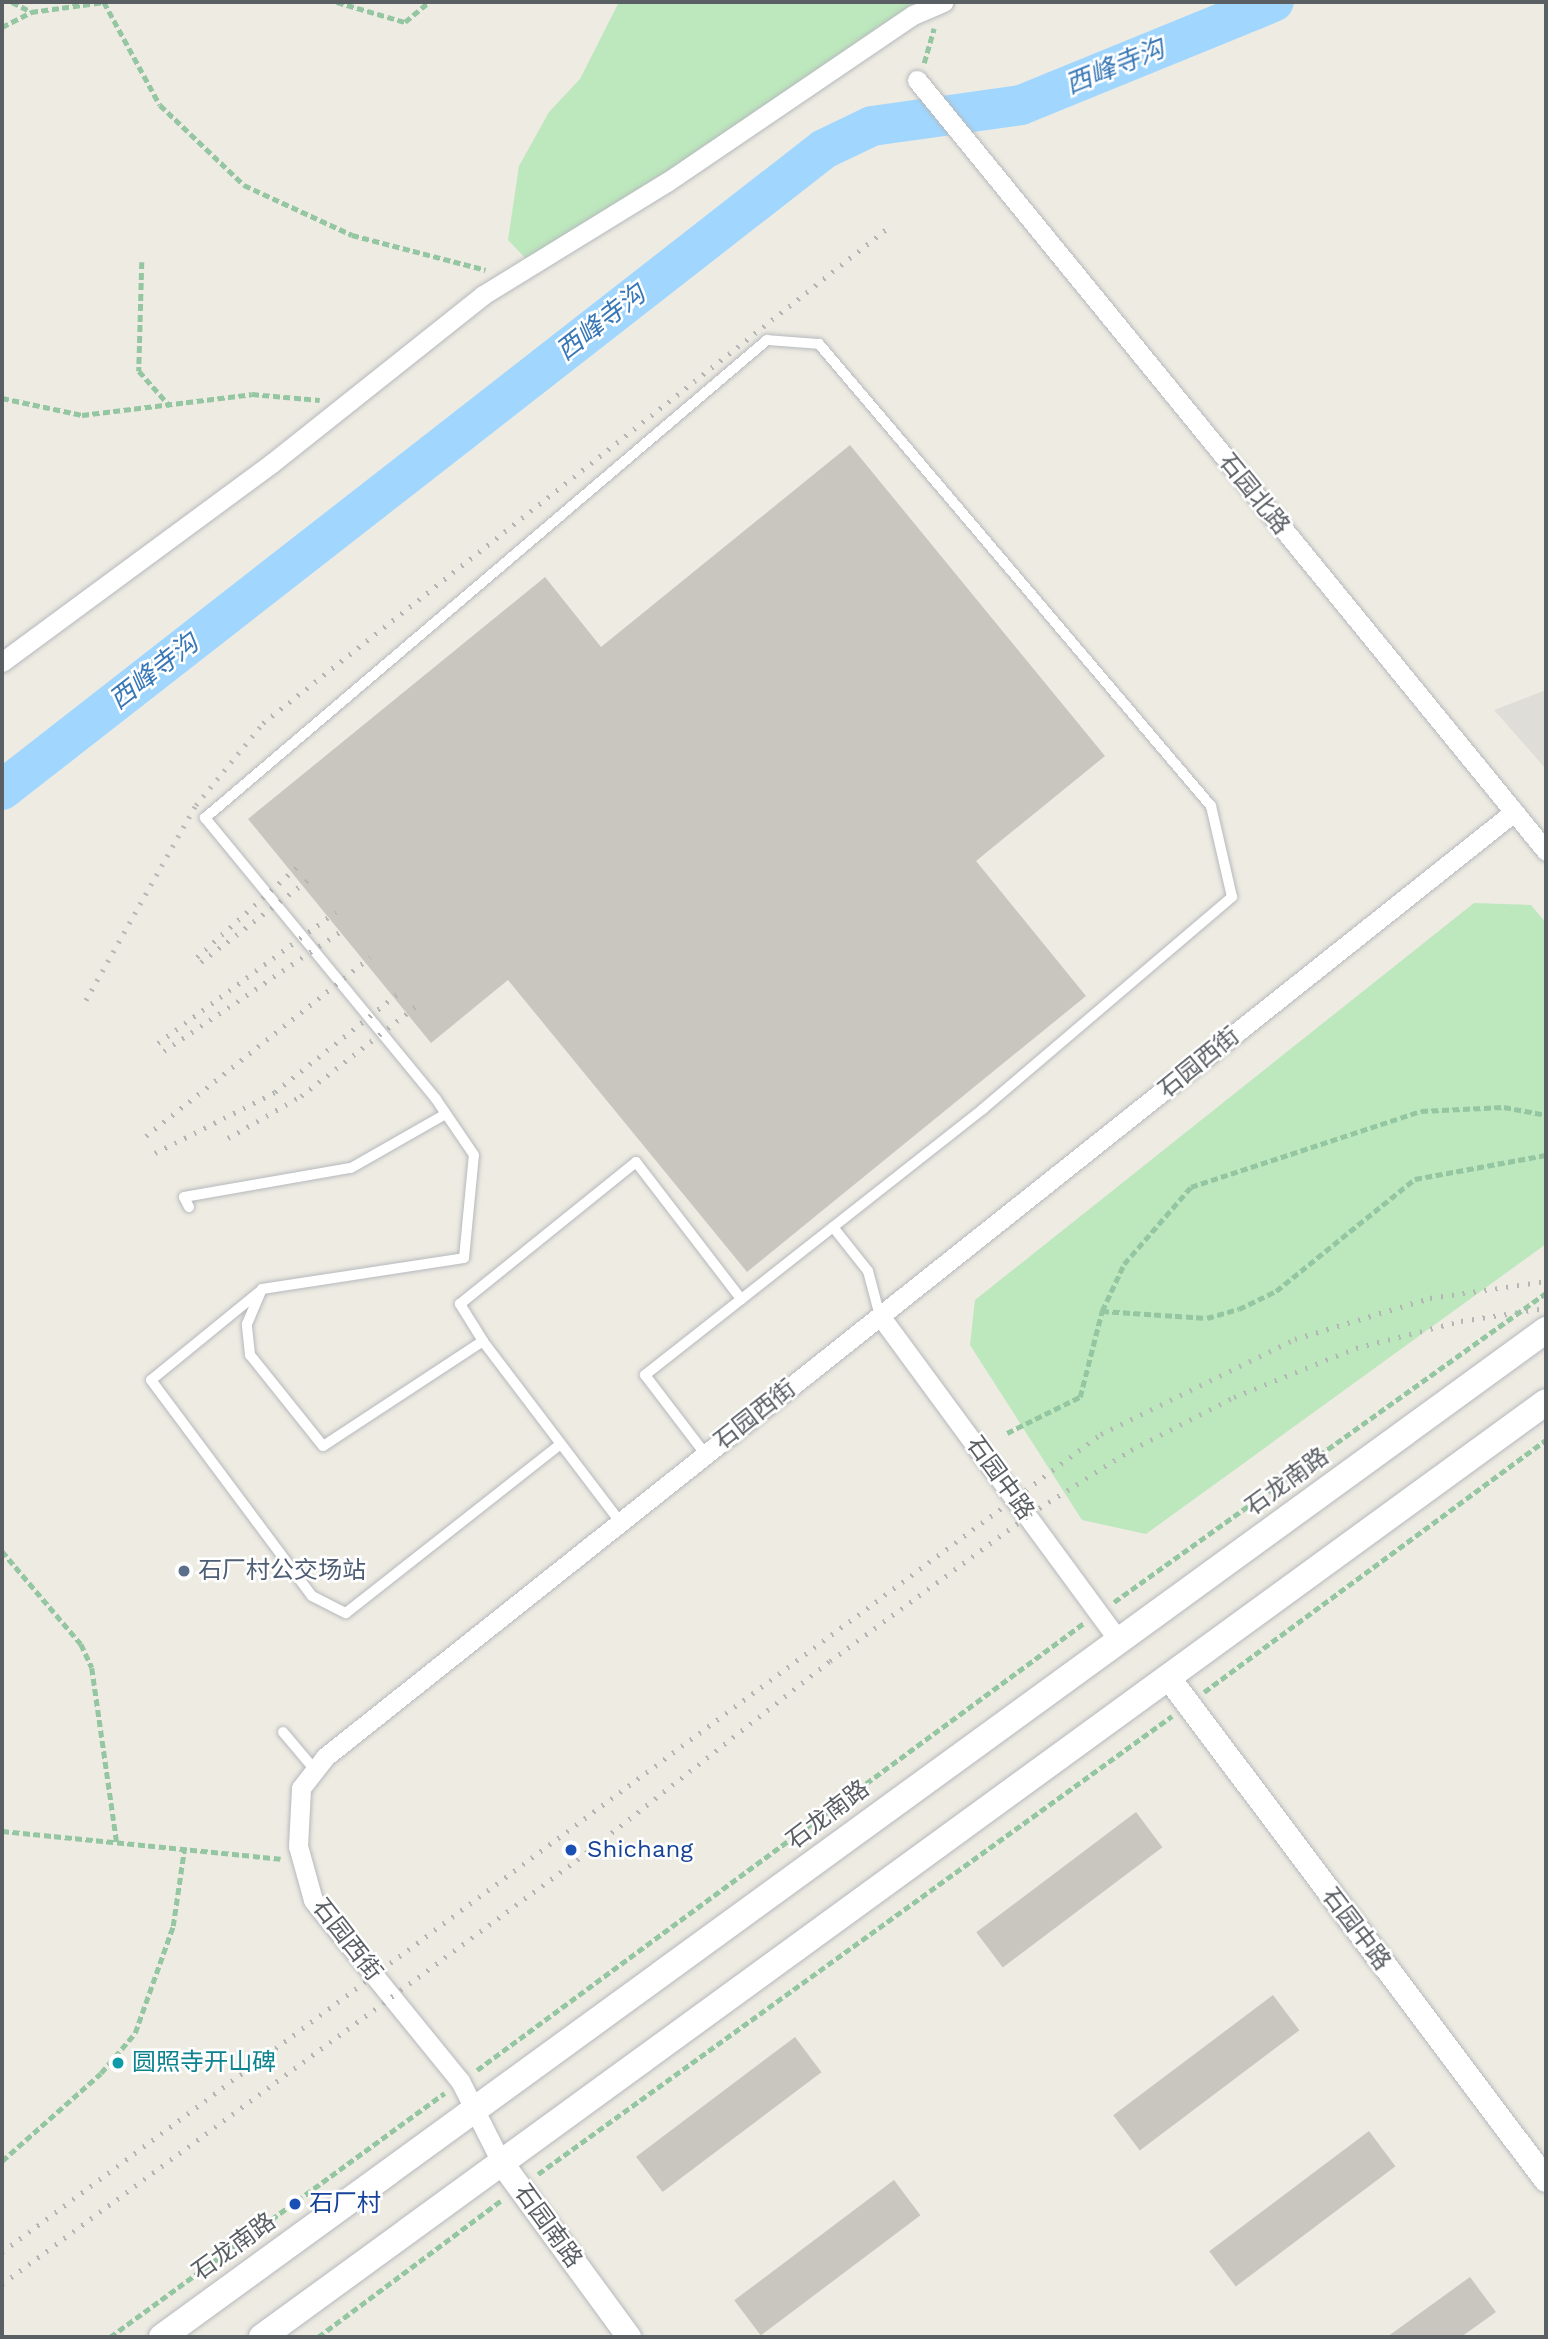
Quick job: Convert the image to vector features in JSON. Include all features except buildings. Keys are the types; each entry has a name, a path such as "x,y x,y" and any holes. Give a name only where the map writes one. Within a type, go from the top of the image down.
{"main road":[{"name":"石龙南路","path":"162,2337 1546,1330"},
{"path":"262,2337 1546,1402"}],"street":[{"path":"2,662 272,463 342,402 513,277 913,15 942,3"},
{"name":"石园北路","path":"917,80 1546,851"},
{"name":"石园西街","path":"475,2110 460,2081 313,1900 300,1860 296,1817 301,1788 315,1770 621,1522 1514,812"},
{"name":"石园中路","path":"881,1317 1119,1641"},
{"name":"石园中路","path":"1168,1677 1546,2180"},
{"name":"石园南路","path":"475,2110 501,2162 629,2337"}],"lane":[{"path":"561,1444 346,1613 312,1596 150,1380 262,1289 464,1258 474,1155 205,818 767,340 818,344 1211,806 1232,897 983,1109 645,1375 706,1455"},
{"path":"189,1207 184,1197 351,1168 444,1115"},
{"path":"621,1522 483,1341 460,1304 636,1162 741,1299"},
{"path":"833,1227 868,1270 881,1317"},
{"path":"262,1289 247,1324 250,1355 323,1446 483,1341"},
{"path":"283,1732 315,1770"}],"path":[{"path":"12,2 31,12"},
{"path":"2,27 31,12 104,2 160,106 244,185 352,235 513,277"},
{"path":"337,2 405,22 429,2"},
{"path":"917,80 942,3"},
{"path":"142,262 139,371 170,407"},
{"path":"2,398 82,415 170,407 252,394 342,402"},
{"path":"1007,1433 1080,1397 1102,1311 1124,1264 1191,1187 1218,1174 1420,1111 1504,1107 1546,1115"},
{"path":"1102,1311 1207,1318 1239,1308 1276,1291 1415,1179 1546,1156"},
{"name":"石龙南路","path":"110,2337 1097,1613 1546,1293"},
{"path":"318,2337 520,2187 1188,1705 1546,1440"},
{"path":"2,1551 81,1644 92,1668 117,1843"},
{"path":"2,1831 184,1852 300,1860"},
{"path":"2,2161 101,2073 135,2033 173,1926 184,1852"}],"shaded area":[{"path":"1546,690 1546,769 1494,710"}],"green space":[{"path":"619,2 915,2 532,265 508,240 519,166 549,112 580,79"},
{"path":"1474,903 1531,905 1546,923 1546,1244 1146,1534 1082,1520 970,1345 975,1300"}],"waterway":[{"name":"西峰寺沟","path":"2,790 824,149 872,126 1021,105 1274,2"}],"railway":[{"path":"86,1000 196,805 263,723 889,227"},
{"path":"197,957 297,867"},
{"path":"201,962 308,880"},
{"path":"158,1043 336,912"},
{"path":"164,1051 340,932"},
{"path":"146,1136 370,957"},
{"path":"155,1153 275,1092 400,992"},
{"path":"228,1138 301,1096 415,1007"},
{"path":"2,2252 1101,1434 1295,1339 1430,1298 1546,1281"},
{"path":"2,2284 577,1860 830,1661 1030,1514 1131,1450 1234,1397 1356,1348 1461,1321 1546,1308"}],"place":[{"name":"石厂村公交场站","path":"184,1571"},
{"name":"Shichang","path":"571,1850"},
{"name":"圆照寺开山碑","path":"118,2063"},
{"name":"石厂村","path":"295,2204"}]}
